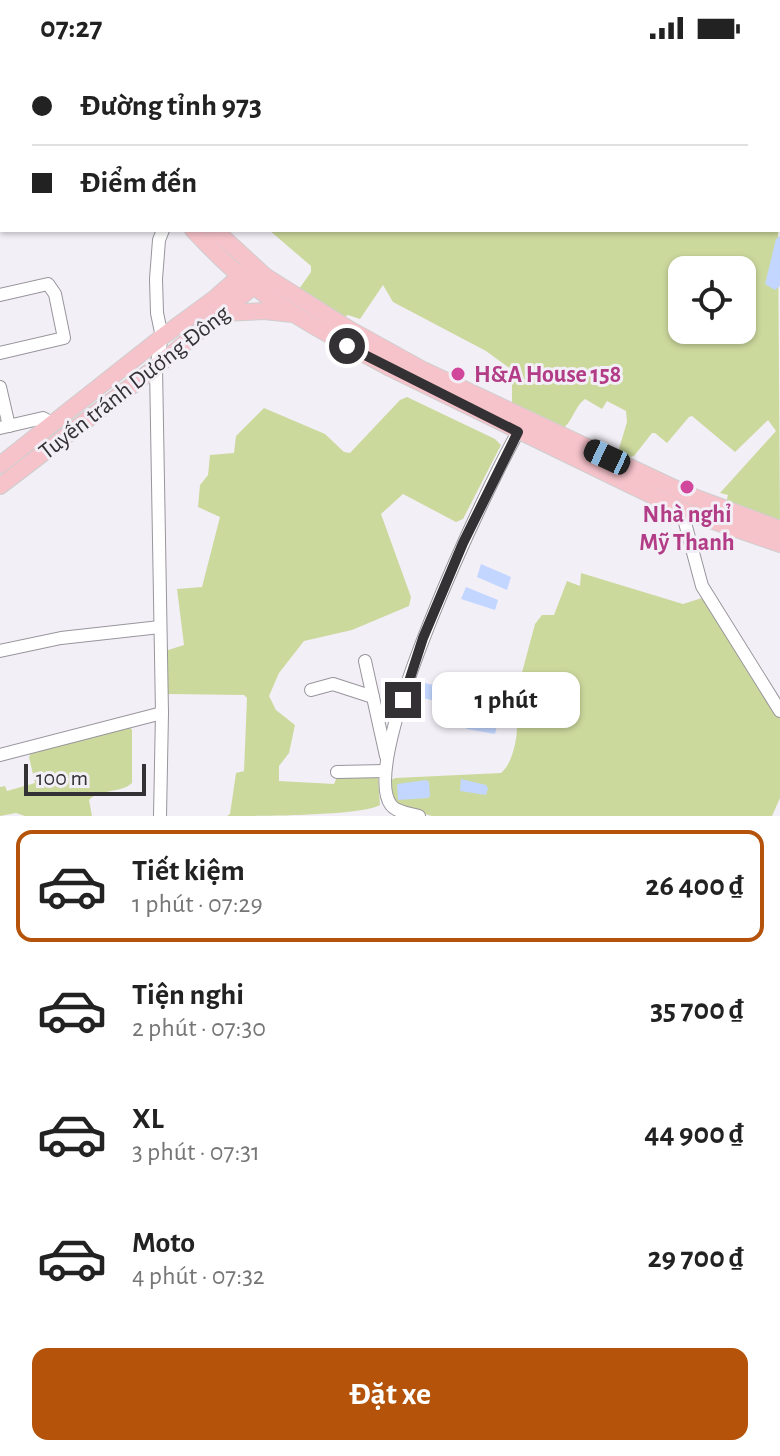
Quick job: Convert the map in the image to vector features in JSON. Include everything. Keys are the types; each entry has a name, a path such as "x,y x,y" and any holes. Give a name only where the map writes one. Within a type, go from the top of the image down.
{"main road":[{"path":"196,232 298,315 379,363 484,407"},
{"path":"217,232 246,270"},
{"name":"Tuyến tránh Dương Đông","path":"0,465 214,299 246,270"},
{"name":"Tuyến tránh Dương Đông","path":"0,486 156,367 260,282"},
{"path":"260,282 385,349 516,426 780,544"},
{"path":"223,313 264,311 298,315"},
{"path":"688,504 780,529"}],"street":[{"path":"160,816 162,713 156,367 162,337 157,313 156,279 162,232"},
{"path":"0,295 48,284 55,294 64,338 0,353"},
{"path":"0,387 5,427 43,418 52,423"},
{"path":"386,765 411,670 423,638 516,426"},
{"path":"688,504 684,519 702,586 780,711"},
{"path":"0,651 61,638 160,627"},
{"path":"365,661 386,765 389,802 396,813 419,816"},
{"path":"311,690 333,684 373,697"},
{"path":"0,755 162,713"},
{"path":"337,772 386,765"}],"green space":[{"path":"271,232 778,232 780,527 725,507 728,495 720,493 776,431 768,420 735,452 692,416 667,443 652,433 630,457 618,452 627,422 626,411 607,401 602,409 585,399 561,430 512,409 512,370 486,351 393,302 383,285 360,319 348,315 343,318 299,289 311,272 311,266"},
{"path":"407,397 495,439 501,445 463,519 456,522 403,494 381,514 411,597 409,606 352,630 304,641 279,673 269,696 276,710 295,725 289,753 279,766 279,781 334,784 337,777 378,778 380,805 332,813 227,816 230,814 236,773 244,771 247,698 244,695 168,694 165,691 165,651 184,645 177,589 202,587 220,517 198,507 200,485 208,475 210,455 234,453 236,436 264,408 325,434 344,452 350,453 400,400"},
{"path":"581,573 683,604 702,598 708,603 780,715 780,798 772,816 432,816 395,806 388,782 395,778 501,773 505,769 517,732 517,726 509,721 535,624 542,615 554,615 567,581 580,586"},
{"path":"129,726 132,730 132,783 89,800 92,816 25,816 16,813 0,816 0,787 5,786 7,791 35,783 29,757 31,753"}],"water":[{"path":"780,236 780,286 775,290 765,284 776,239"},
{"path":"481,564 511,577 507,590 477,577"},
{"path":"466,587 498,600 495,610 461,599"},
{"path":"421,682 462,692 465,694 462,707 418,697"},
{"path":"469,708 499,717 495,734 465,727"},
{"path":"461,779 486,785 486,795 460,791"},
{"path":"429,782 428,798 398,800 397,784"}],"place":[{"name":"H&A House 158","path":"458,374"},
{"name":"Nhà nghỉ Mỹ Thanh","path":"687,487"}],"route":[{"path":"347,346 518,432 463,543 423,638 403,700"}]}
